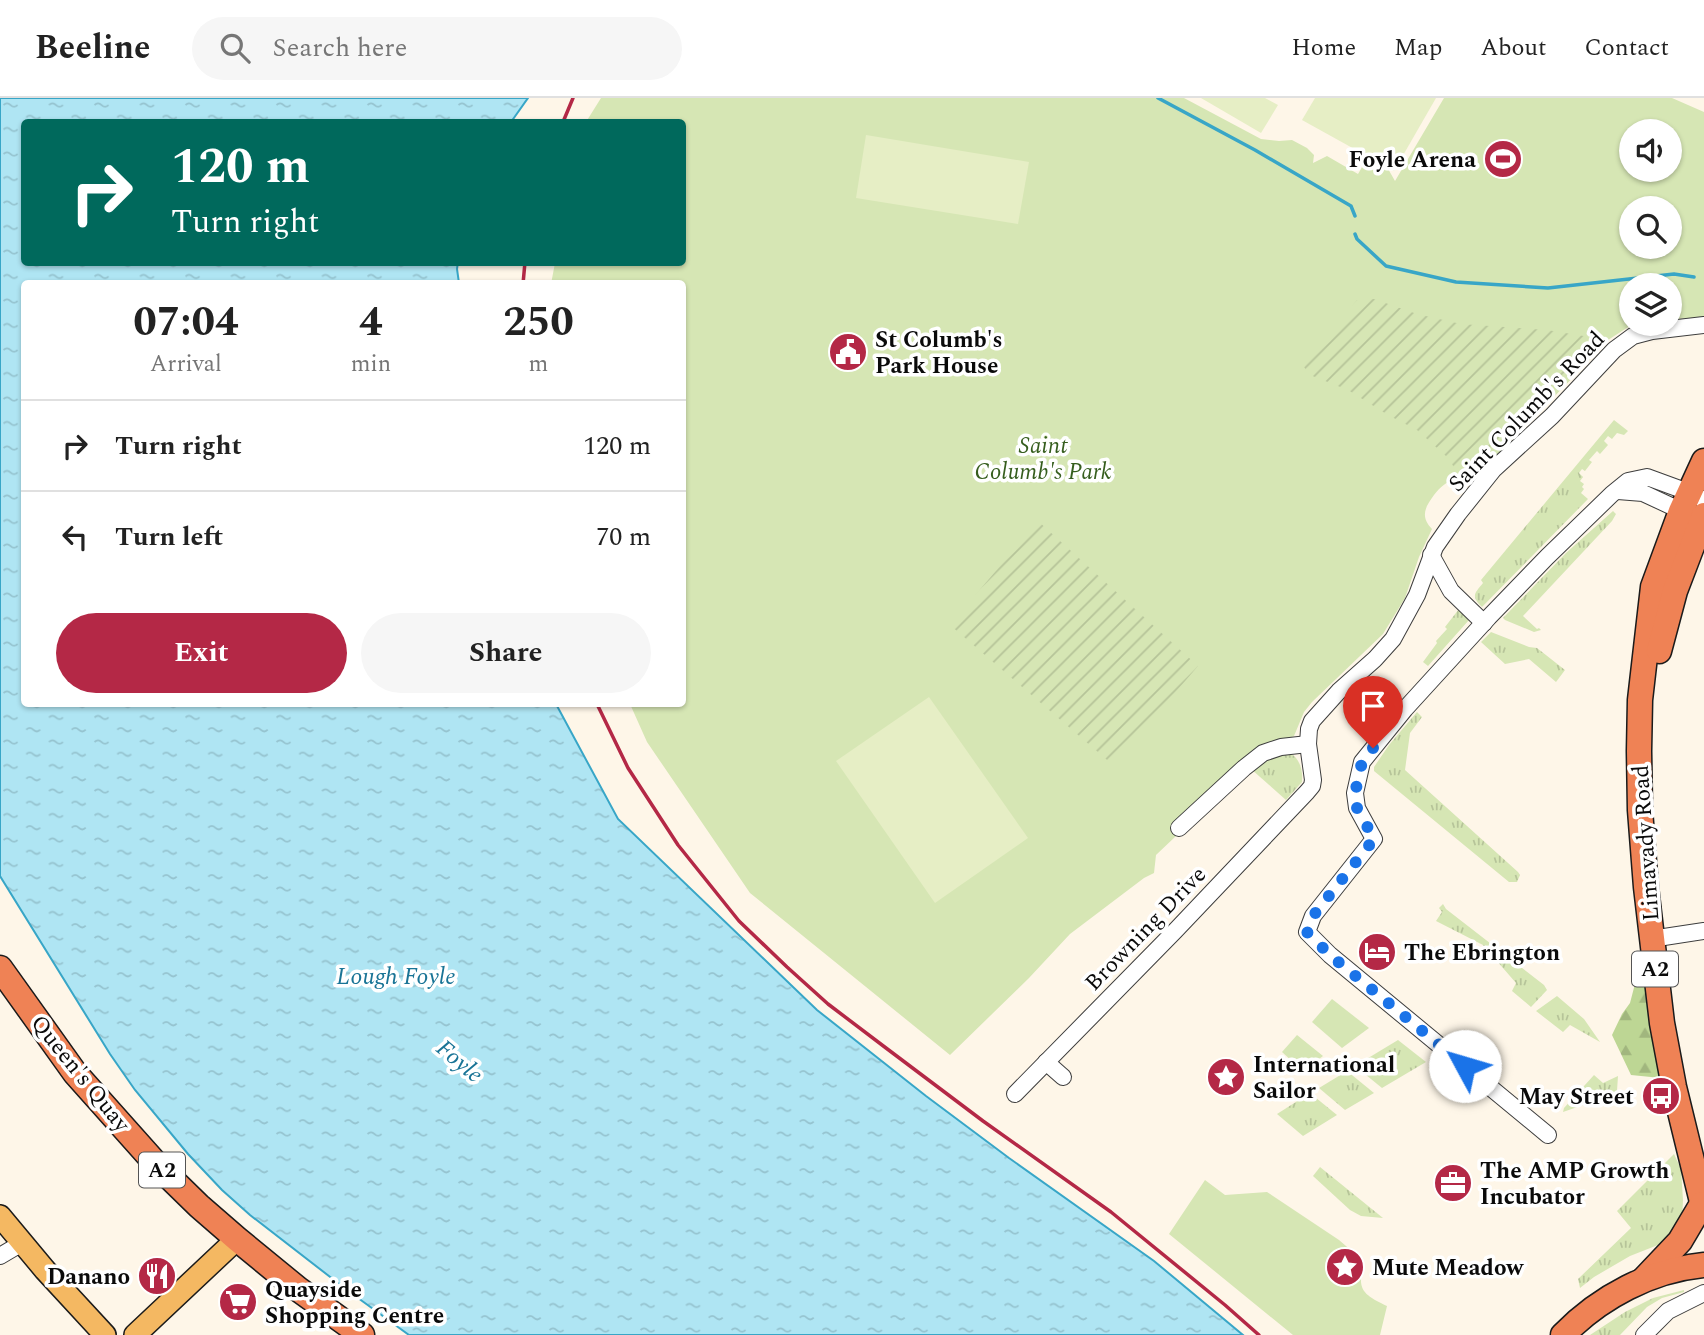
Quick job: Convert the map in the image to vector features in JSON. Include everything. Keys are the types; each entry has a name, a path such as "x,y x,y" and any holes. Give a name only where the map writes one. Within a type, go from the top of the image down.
{"highway":[{"name":"Limavady Road","path":"1639,751 1662,637 1685,562 1704,461"},
{"name":"Limavady Road","path":"1697,506 1654,587 1640,700 1639,751 1640,810 1651,939 1662,1023 1702,1195"},
{"name":"Queen's Quay","path":"0,968 75,1073 157,1165 237,1239 298,1289 362,1335"},
{"path":"1641,1282 1679,1241 1702,1195"},
{"path":"1563,1335 1610,1296 1670,1271 1704,1265"}],"main road":[{"path":"0,1216 45,1270 106,1335"},
{"path":"135,1335 237,1239"}],"street":[{"name":"Saint Columb's Road","path":"1307,792 1313,780 1308,744 1312,721 1339,691 1394,639 1417,595 1431,555 1458,514 1494,470 1552,416 1614,350 1633,336 1704,325"},
{"path":"1548,1135 1330,955 1307,932 1313,916 1374,839 1357,808 1355,793 1362,762 1405,709 1547,557 1612,494 1618,491 1643,493 1697,506"},
{"path":"1431,555 1451,591 1484,623"},
{"path":"1179,828 1263,753 1281,747 1308,744"},
{"name":"Browning Drive","path":"1015,1094 1307,792"},
{"path":"1651,939 1704,931"},
{"path":"1046,1062 1063,1077"},
{"path":"0,1256 22,1242"},
{"path":"1644,1335 1668,1311 1704,1293"}],"green space":[{"name":"Saint Columb's Park","path":"601,98 1184,98 1261,139 1292,140 1314,155 1313,163 1327,156 1358,174 1368,157 1387,167 1395,181 1444,98 1672,98 1704,112 1704,318 1682,319 1682,273 1619,273 1619,333 1608,340 1467,485 1457,481 1449,482 1441,487 1428,504 1425,516 1432,529 1405,598 1383,634 1312,702 1304,712 1294,736 1273,744 1156,855 1154,873 1070,934 950,1055 750,893 647,742 631,707 686,707 686,280 552,280 554,266 686,266 686,119 588,119"},
{"path":"1201,98 1265,98 1278,105 1261,133"},
{"path":"1315,98 1436,98 1394,171 1302,120"},
{"path":"866,135 1029,162 1018,224 856,198"},
{"path":"1374,299 1417,314 1461,324 1547,330 1608,340 1467,485 1446,456 1417,430 1348,390 1310,375 1304,367 1357,300"},
{"path":"1614,420 1628,431 1624,435 1617,433 1612,439 1608,436 1604,441 1608,445 1600,454 1597,451 1589,460 1592,462 1585,471 1582,469 1579,473 1583,477 1580,481 1584,484 1581,493 1588,499 1482,607 1475,595 1483,583 1481,580"},
{"path":"1613,511 1616,514 1612,521 1523,616 1541,630 1534,632 1503,618 1566,553"},
{"path":"1038,521 1198,666 1113,765 950,625"},
{"path":"1459,609 1469,620 1428,666 1423,662"},
{"path":"1491,632 1537,648 1565,670 1556,682 1529,659 1505,664 1481,642"},
{"path":"929,697 1028,838 935,903 836,761"},
{"path":"1417,712 1422,717 1410,733 1405,770 1518,872 1520,875 1517,882 1509,882 1374,771 1389,745"},
{"path":"1290,753 1300,765 1302,782 1286,800 1251,769 1263,758"},
{"path":"1443,904 1544,985 1547,990 1531,1007 1512,991 1516,983 1483,945 1436,921 1442,912 1439,908"},
{"path":"1636,980 1646,983 1651,1033 1661,1078 1631,1075 1612,1035 1630,1003"},
{"path":"1557,996 1584,1019 1600,1042 1570,1025 1563,1032 1536,1011"},
{"path":"1332,999 1369,1028 1342,1048 1312,1022"},
{"path":"1297,1035 1323,1056 1303,1071 1282,1052"},
{"path":"1398,1040 1426,1062 1382,1088 1355,1066"},
{"path":"1347,1071 1374,1093 1345,1110 1319,1088"},
{"path":"1594,1075 1603,1083 1618,1076 1617,1091 1563,1112 1564,1108"},
{"path":"1310,1093 1337,1115 1303,1136 1277,1114"},
{"path":"1674,1154 1681,1169 1682,1221 1663,1243 1630,1256 1580,1288 1578,1279 1631,1228 1617,1211"},
{"path":"1320,1167 1383,1218 1361,1216 1350,1210 1313,1176"},
{"path":"1205,1180 1225,1195 1267,1192 1339,1240 1360,1258 1364,1266 1362,1287 1369,1296 1387,1306 1380,1335 1293,1335 1169,1234"},
{"path":"1684,1290 1647,1307 1620,1335 1590,1335 1625,1312 1653,1298"}],"water":[{"name":"Lough Foyle","path":"0,98 528,98 513,119 21,119 21,266 457,266 459,280 21,280 21,707 558,707 618,819 817,1010 1009,1158 1154,1261 1243,1335 409,1335 250,1215 188,1154 135,1090 110,1054 0,876"}],"waterway":[{"path":"1158,98 1351,206 1355,216"},
{"path":"1355,234 1386,266 1456,282 1548,288 1674,274 1694,277"}],"railway":[{"path":"564,119 573,98"},
{"path":"523,280 525,266"},
{"path":"598,707 628,768 678,845 739,921 787,967 828,1004 886,1048 1111,1212 1259,1335"}],"place":[{"name":"Foyle Arena","path":"1503,159"},
{"name":"St Columb's Park House","path":"848,352"},
{"name":"The Ebrington","path":"1377,952"},
{"name":"International Sailor","path":"1226,1077"},
{"name":"May Street","path":"1661,1096"},
{"name":"The AMP Growth Incubator","path":"1453,1183"},
{"name":"Mute Meadow","path":"1345,1267"},
{"name":"Danano","path":"157,1276"},
{"name":"Quayside Shopping Centre","path":"238,1302"}],"route":[{"path":"1373,748 1362,762 1355,793 1357,808 1374,839 1313,916 1307,932 1330,955 1465,1066"}],"water label":[{"name":"Foyle","path":"460,1061"}]}
